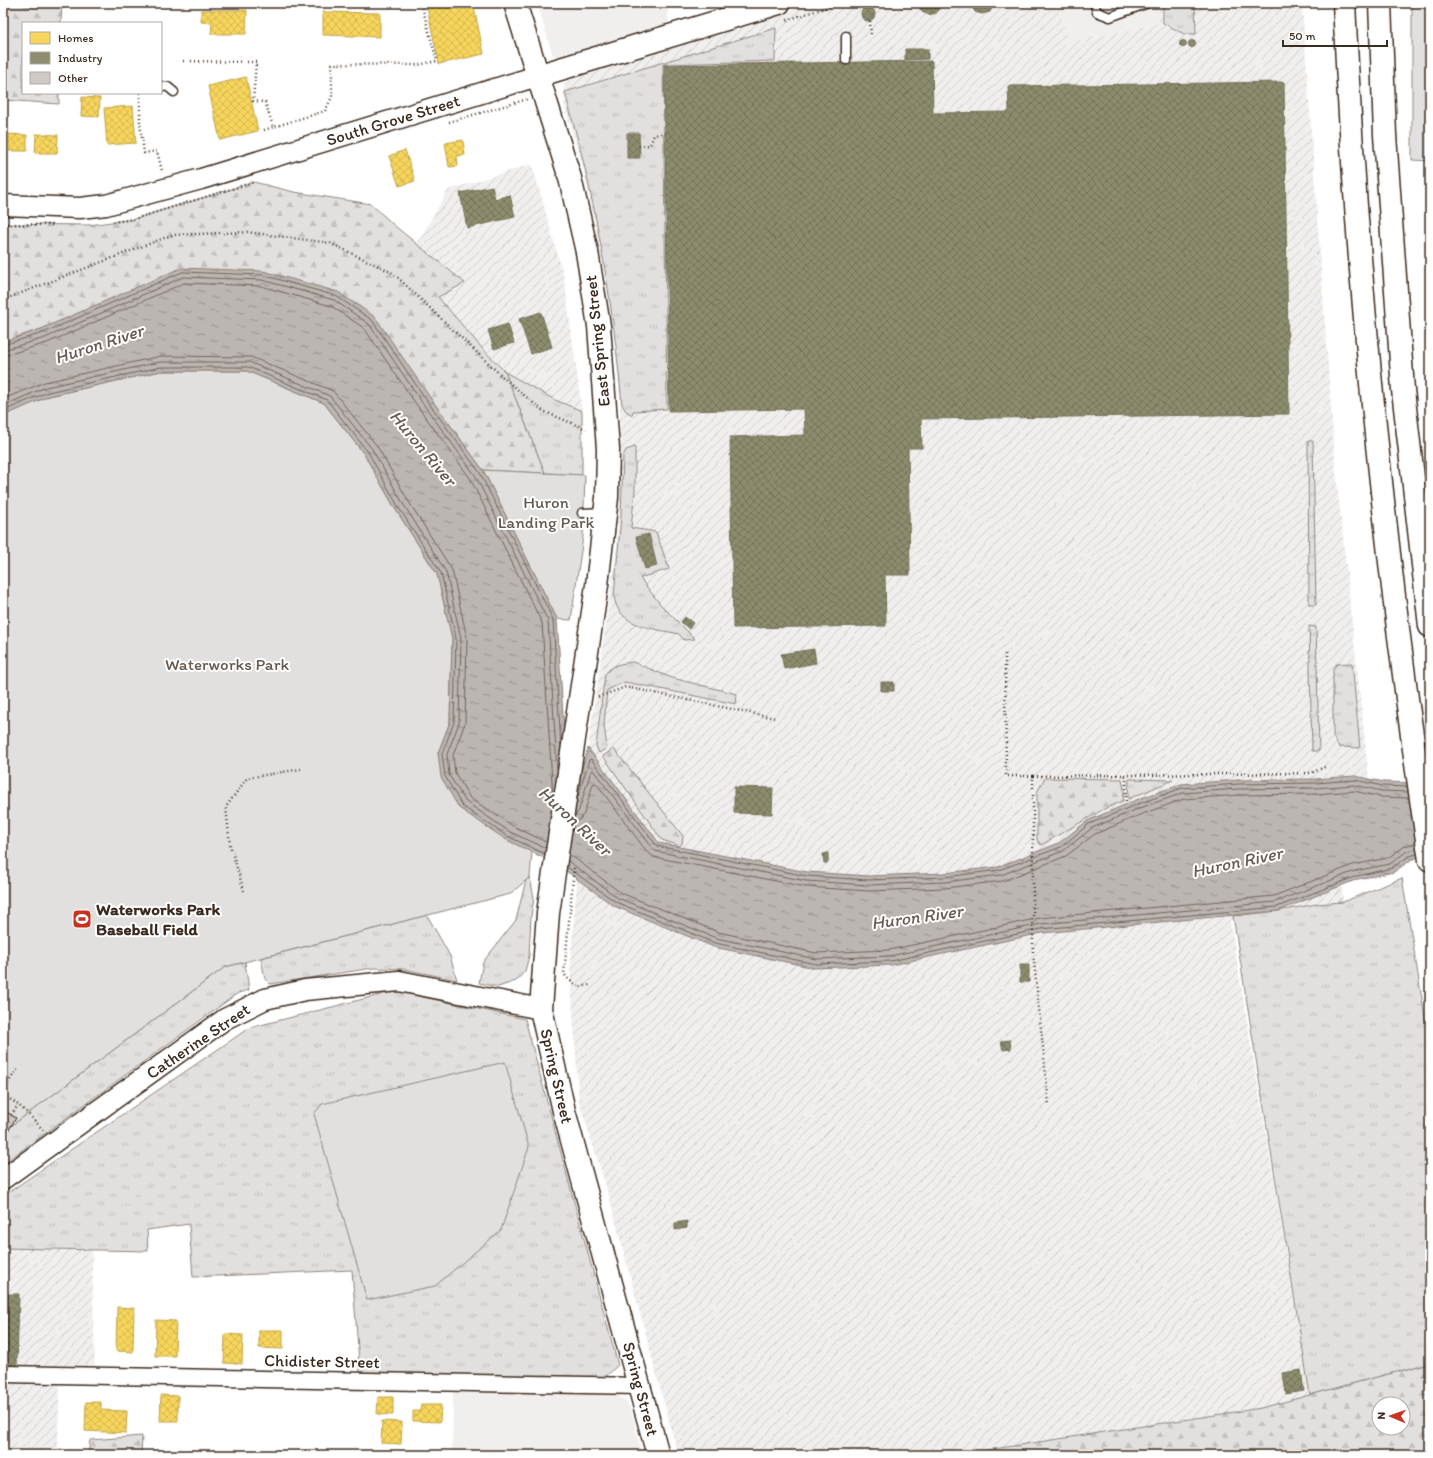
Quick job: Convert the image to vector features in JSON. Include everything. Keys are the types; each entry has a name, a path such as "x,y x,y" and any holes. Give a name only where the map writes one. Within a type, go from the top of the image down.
{"main road":[{"name":"East Spring Street","path":"515,3 570,178 587,252 599,326 608,450 605,512 590,693"},
{"name":"South Grove Street","path":"537,76 779,3"},
{"path":"1344,3 1348,106 1365,327 1384,513 1416,771 1430,860"},
{"path":"1380,3 1385,135 1403,390 1430,626"},
{"name":"Spring Street","path":"590,693 548,913 541,1009 564,1111 641,1386 658,1455"}],"street":[{"name":"South Grove Street","path":"3,205 80,208 106,205 201,179 537,76"},
{"name":"Catherine Street","path":"3,1179 225,1019 265,999 305,990 399,981 541,1009"},
{"name":"Chidister Street","path":"3,1374 641,1386"}],"lane":[{"path":"1094,3 1097,12 1110,17 1148,3"},
{"path":"846,36 846,60"},
{"path":"162,86 168,87 174,92"},
{"path":"582,513 605,512"}],"path":[{"path":"264,130 325,111 332,97 332,64 418,65 437,61 421,3"},
{"path":"870,22 871,35"},
{"path":"183,61 256,62 253,101 265,102 273,126"},
{"path":"140,94 140,123 144,153 157,151 162,171"},
{"path":"639,146 650,145 654,135 665,133"},
{"path":"3,300 172,235 247,232 330,243 393,273 505,379 543,411 586,429"},
{"path":"1005,654 1006,776 1311,773 1327,766"},
{"path":"590,693 626,687 775,718"},
{"path":"244,891 230,845 226,807 247,778 301,769"},
{"path":"1126,775 1126,801"},
{"path":"1033,776 1033,952 1049,1106"},
{"path":"571,891 564,974 569,980 579,987 590,985"},
{"path":"3,1090 19,1067"},
{"path":"3,1096 18,1105 46,1133"},
{"path":"11,1114 18,1105"}],"shaded area":[{"path":"537,3 668,3 668,25 556,58 552,53"},
{"path":"814,3 1057,3 1070,42 1159,23 1159,3 1302,3 1335,463 1369,779 1340,834 1343,902 1230,920 1310,1395 1261,1408 954,1455 678,1455 607,1190 579,1102 570,967 588,748 617,546 620,468 620,400 616,350 604,271 584,170 565,108 563,91 565,83 577,76"},
{"path":"1057,3 1159,3 1159,23 1070,42"},
{"path":"532,164 564,277 582,411 555,400 505,372 481,347 438,297 464,283 417,244 448,190"},
{"path":"3,1248 92,1250 95,1369 60,1369 58,1455 3,1455"},
{"path":"453,1391 616,1394 627,1402 632,1412 642,1455 452,1455"}],"green space":[{"path":"3,3 62,3 61,22 22,22 22,94 59,94 59,104 3,100"},
{"path":"1163,3 1195,3 1196,34 1184,34 1163,23"},
{"path":"1412,3 1430,3 1430,161 1412,160"},
{"path":"776,28 775,61 663,64 667,409 633,411 632,415 626,411 622,404 616,347 599,233 585,166 565,92"},
{"path":"254,182 294,192 371,204 396,227 465,283 438,297 481,347 505,372 545,473 483,470 429,396 41,329 3,342 3,224 89,225 134,219"},
{"name":"Waterworks Park","path":"161,371 247,371 324,403 364,454 396,510 437,574 452,638 450,722 438,753 505,839 532,852 530,877 510,894 225,967 3,1132 3,416 49,396"},
{"path":"505,372 555,400 582,411 582,475 545,473"},
{"path":"1308,441 1313,441 1316,605 1309,605"},
{"path":"635,447 635,490 631,528 656,532 669,569 640,578 660,604 695,639 684,640 679,634 639,625 622,615 617,607 614,596 621,517 623,456 626,450"},
{"name":"Huron Landing Park","path":"483,470 585,475 583,537 571,620 557,619"},
{"path":"1309,626 1316,627 1319,751 1312,751"},
{"path":"633,662 672,678 737,694 736,704 625,682 607,690 604,725 607,748 599,753 596,746 605,674 617,665"},
{"path":"1352,663 1360,748 1339,747 1333,737 1333,669 1337,664"},
{"path":"614,749 683,836 682,844 680,846 662,840 603,756"},
{"path":"1045,778 1122,779 1124,790 1123,801 1104,809 1041,845 1037,840 1037,792"},
{"path":"1129,779 1173,780 1128,799"},
{"path":"530,877 534,898 531,916 529,956 525,971 516,981 498,987 479,983 483,962 516,920 526,880"},
{"path":"1402,878 1430,1047 1430,1363 1310,1395 1233,916 1278,911 1317,904 1343,902"},
{"path":"427,915 450,956 457,980 404,969 373,968 270,984 265,979 261,958"},
{"path":"245,962 249,990 238,993 3,1164 3,1132 225,967"},
{"path":"395,991 525,1019 618,1365 603,1379 360,1375 352,1270 193,1277 189,1224 147,1230 148,1251 3,1248 3,1196 249,1028"},
{"path":"505,1062 529,1147 501,1230 435,1286 367,1300 314,1114 322,1104"},
{"path":"1430,1363 1430,1455 954,1455 1261,1408"},
{"path":"142,1436 141,1455 88,1455 90,1440"}],"water":[{"name":"Huron River","path":"181,268 263,271 338,292 375,317 429,396 483,470 557,619 569,811 588,748 659,843 807,872 869,876 944,873 998,867 1059,843 1087,821 1136,800 1181,784 1239,780 1315,779 1355,776 1384,782 1418,783 1430,781 1430,855 1412,859 1394,872 1358,879 1278,911 1042,933 891,965 815,968 714,947 614,906 558,865 505,839 459,808 441,777 438,753 450,722 452,638 437,574 396,510 364,454 324,403 247,371 161,371 49,396 3,416 3,342 41,329"}],"building: Homes":[{"path":"426,3 473,3 484,54 439,64"},
{"path":"201,10 247,10 246,34 211,34 212,23 201,22"},
{"path":"323,12 380,13 380,37 323,35"},
{"path":"246,77 258,131 220,140 208,86"},
{"path":"82,97 100,98 99,117 81,116"},
{"path":"133,106 136,143 107,145 104,108"},
{"path":"5,134 27,135 27,151 4,151"},
{"path":"36,134 58,135 57,153 35,153"},
{"path":"463,140 465,155 457,156 458,166 449,167 445,143"},
{"path":"405,150 415,181 399,186 389,156"},
{"path":"117,1307 134,1308 133,1352 116,1351"},
{"path":"156,1320 176,1321 175,1356 155,1356"},
{"path":"259,1330 283,1330 283,1349 259,1348"},
{"path":"225,1334 243,1335 242,1364 224,1363"},
{"path":"161,1395 178,1396 178,1421 160,1421"},
{"path":"378,1397 393,1397 393,1415 377,1414"},
{"path":"86,1402 101,1402 101,1410 127,1411 126,1433 85,1431"},
{"path":"421,1405 441,1405 440,1422 413,1421 413,1411 420,1411"},
{"path":"382,1421 402,1422 401,1444 381,1443"}],"building: Industry":[{"path":"917,3 941,3 941,5 936,13 929,15 922,12"},
{"path":"941,3 970,3 970,5 941,5"},
{"path":"970,3 994,3 990,12 982,14 975,12"},
{"path":"865,7 871,7 875,11 875,17 871,21 865,21 861,17 861,11"},
{"path":"1183,41 1186,44 1183,47 1180,44"},
{"path":"1192,41 1195,44 1192,47 1189,44"},
{"path":"905,49 928,49 928,59 905,60"},
{"path":"932,61 933,113 1009,112 1008,86 1284,82 1289,414 921,419 922,448 908,448 910,575 885,575 886,626 733,628 730,437 805,435 804,409 669,411 664,65"},
{"path":"627,133 639,133 640,158 627,158"},
{"path":"492,186 495,199 510,195 515,217 467,228 460,193"},
{"path":"541,312 552,347 531,354 519,319"},
{"path":"508,324 514,343 494,349 488,330"},
{"path":"649,534 657,566 645,569 636,537"},
{"path":"685,617 693,623 689,629 681,622"},
{"path":"814,649 816,663 784,669 781,654"},
{"path":"881,682 894,682 894,691 881,691"},
{"path":"734,787 773,788 772,814 734,813"},
{"path":"828,853 828,863 824,863 823,854"},
{"path":"1020,965 1029,965 1029,982 1020,982"},
{"path":"1010,1040 1011,1049 1003,1050 1001,1041"},
{"path":"687,1221 687,1228 675,1230 675,1223"},
{"path":"3,1294 19,1294 17,1365 3,1365"},
{"path":"1301,1370 1304,1391 1286,1394 1283,1373"}],"building: Other":[{"path":"5,1111 16,1118 7,1133 3,1130 3,1115"}],"place":[{"name":"Waterworks Park Baseball Field","path":"82,919"}]}
